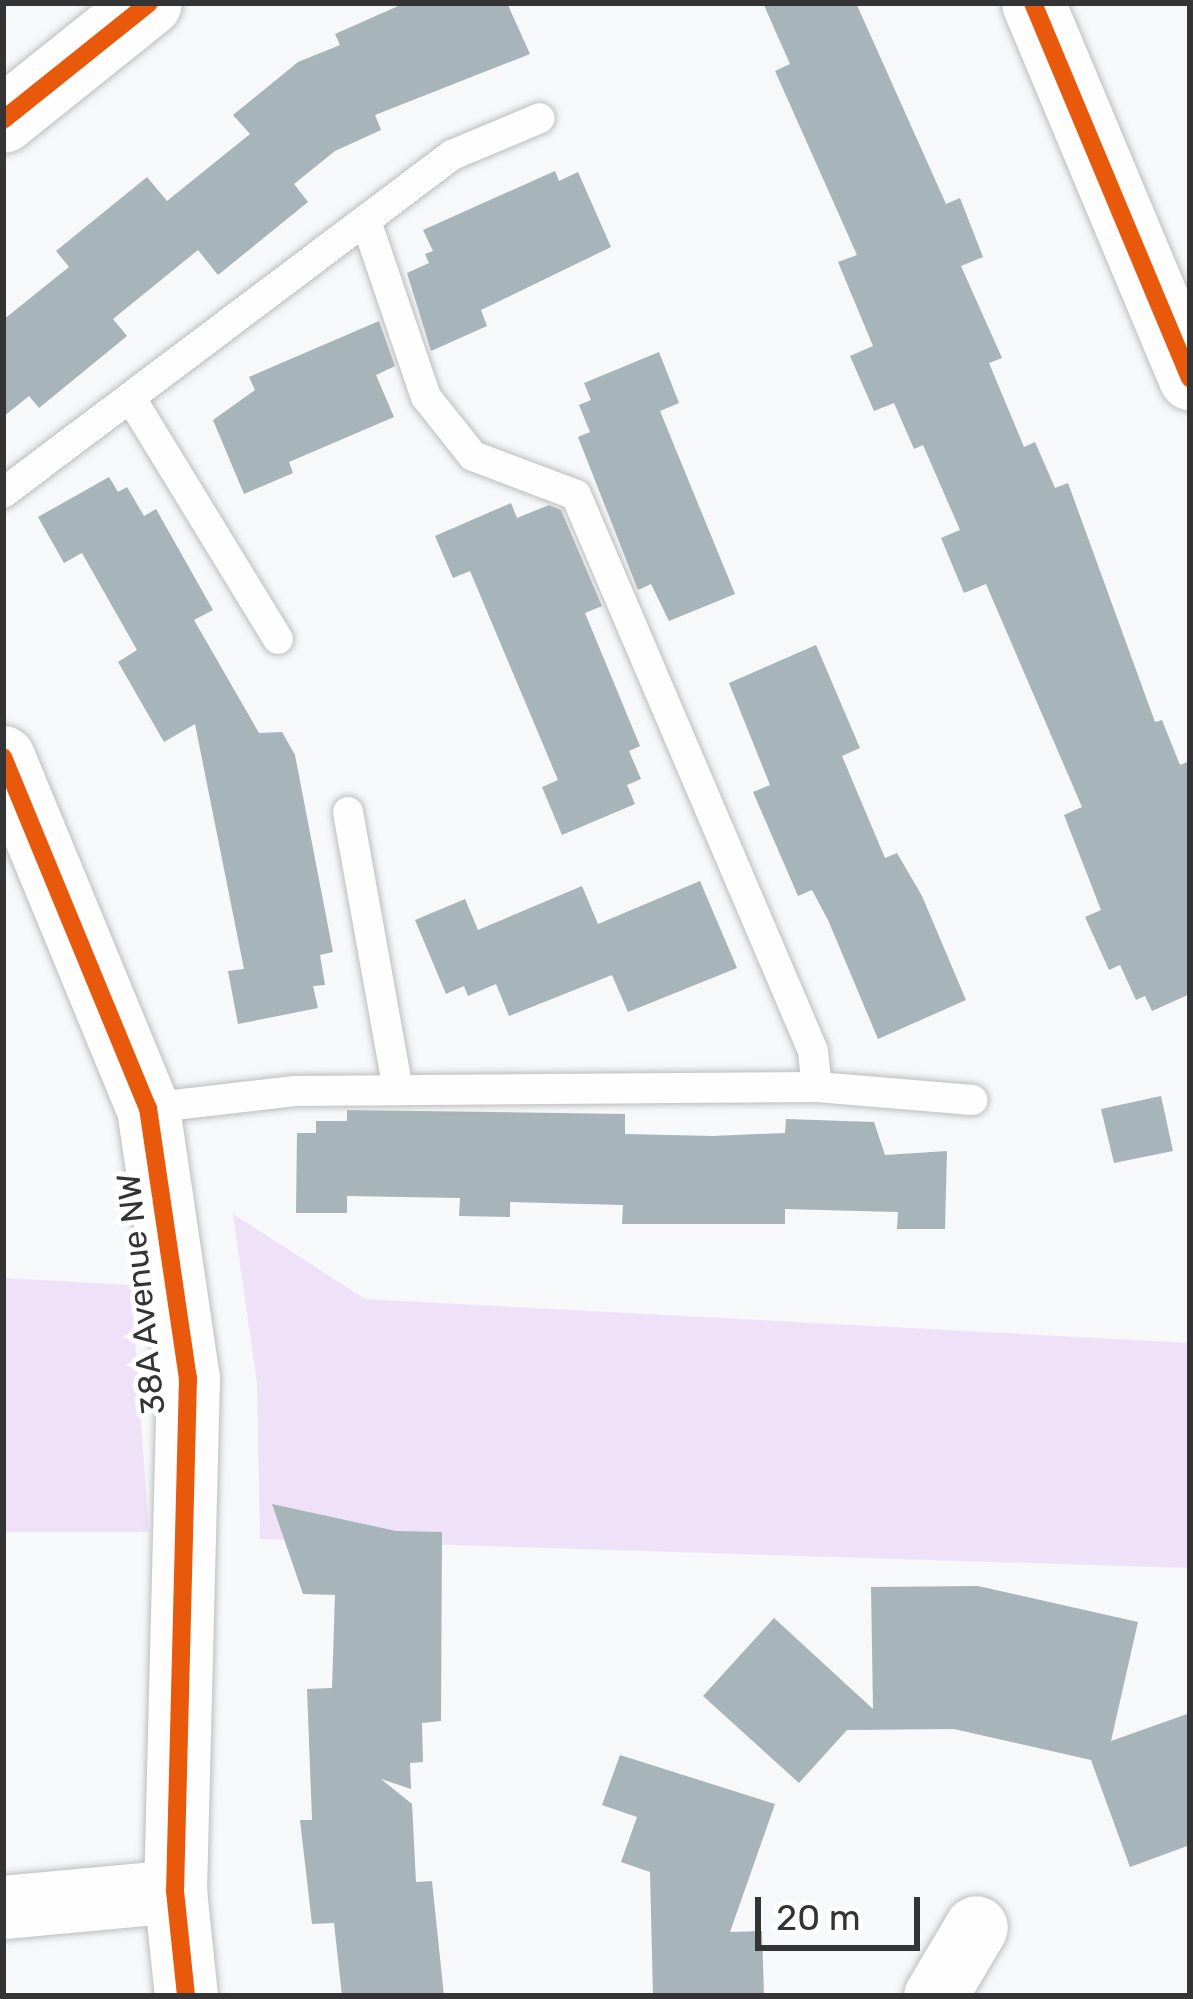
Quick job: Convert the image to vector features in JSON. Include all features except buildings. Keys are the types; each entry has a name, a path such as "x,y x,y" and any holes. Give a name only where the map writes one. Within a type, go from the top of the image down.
{"street":[{"path":"3,120 149,3"},
{"path":"1034,3 1190,377"},
{"name":"38A Avenue NW","path":"3,757 148,1108 188,1378 175,1891 186,1996"},
{"path":"3,1906 175,1891"},
{"path":"934,1996 976,1927"}],"lane":[{"path":"3,493 367,224 452,155 540,118"},
{"path":"367,224 426,397 472,456 576,495 813,1051 817,1087"},
{"path":"132,400 278,639"},
{"path":"348,812 377,938 398,1090"},
{"path":"148,1108 295,1090 817,1087 972,1100"}],"shaded area":[{"path":"233,1214 365,1299 1190,1343 1190,1568 260,1539 257,1383"},
{"path":"3,1278 131,1285 149,1532 3,1532"}],"cycle path":[{"path":"3,120 149,3"},
{"path":"1033,3 1190,378"},
{"path":"3,757 148,1108 188,1378 175,1891 186,1996"}]}
